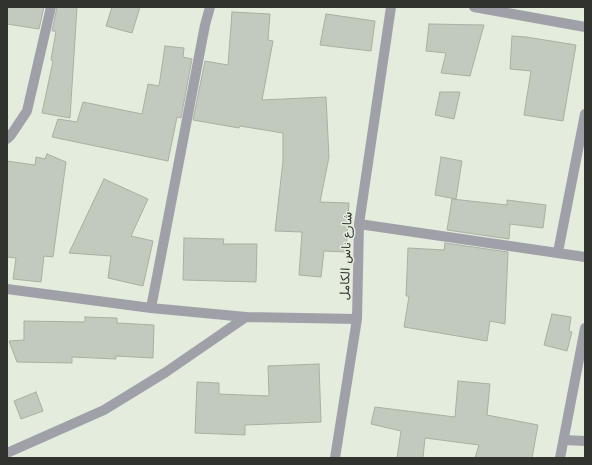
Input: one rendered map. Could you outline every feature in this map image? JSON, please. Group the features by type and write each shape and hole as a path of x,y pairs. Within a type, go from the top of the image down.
{"street":[{"path":"7,139 27,111 51,7"},
{"path":"151,308 205,25 210,7"},
{"name":"شارع ناس الكامل","path":"335,458 357,318 359,224 391,7"},
{"path":"474,7 585,27"},
{"path":"558,252 585,114"},
{"path":"359,224 585,257"},
{"path":"7,289 151,308 246,317 357,318"},
{"path":"7,453 104,410 166,372 246,317"},
{"path":"560,458 585,328"},
{"path":"564,440 585,441"}],"building":[{"path":"7,7 44,7 39,29 7,24"},
{"path":"57,7 77,7 70,118 42,113 53,61 51,60 56,31 52,31"},
{"path":"112,7 140,7 132,33 106,26"},
{"path":"232,12 270,14 268,40 273,41 262,100 326,97 329,157 320,202 349,203 346,252 324,251 321,277 299,275 302,232 275,231 283,161 283,133 240,126 239,128 193,120 205,61 228,65"},
{"path":"326,14 375,21 371,51 320,45"},
{"path":"429,24 484,25 470,76 441,73 446,53 426,51"},
{"path":"512,36 576,45 563,121 524,115 531,71 510,69"},
{"path":"165,46 184,48 183,57 192,59 181,118 177,117 168,161 52,137 58,119 77,122 83,102 142,114 148,84 159,86"},
{"path":"440,92 460,92 454,119 435,115"},
{"path":"47,154 66,162 53,257 44,256 41,282 13,279 16,258 7,257 7,161 35,165 36,157 45,159"},
{"path":"441,157 462,161 456,199 435,195"},
{"path":"104,179 148,199 131,236 153,241 143,286 108,278 111,256 69,253"},
{"path":"452,199 507,205 507,200 546,205 543,228 510,224 509,239 447,230"},
{"path":"184,238 224,239 223,244 257,244 256,282 183,280"},
{"path":"445,243 508,252 505,324 490,321 487,341 404,327 409,296 406,296 408,248 444,250"},
{"path":"552,314 571,317 569,331 572,332 567,351 544,345"},
{"path":"85,317 117,318 117,323 154,325 153,358 116,356 116,359 72,357 72,363 17,362 9,341 24,340 24,321 85,322"},
{"path":"319,364 321,422 245,425 245,435 195,433 197,382 219,383 219,394 269,396 268,366"},
{"path":"458,381 490,384 487,415 538,425 532,458 475,458 479,445 425,438 423,458 397,458 401,431 371,424 375,407 455,417"},
{"path":"36,392 43,411 21,419 14,401"}]}
